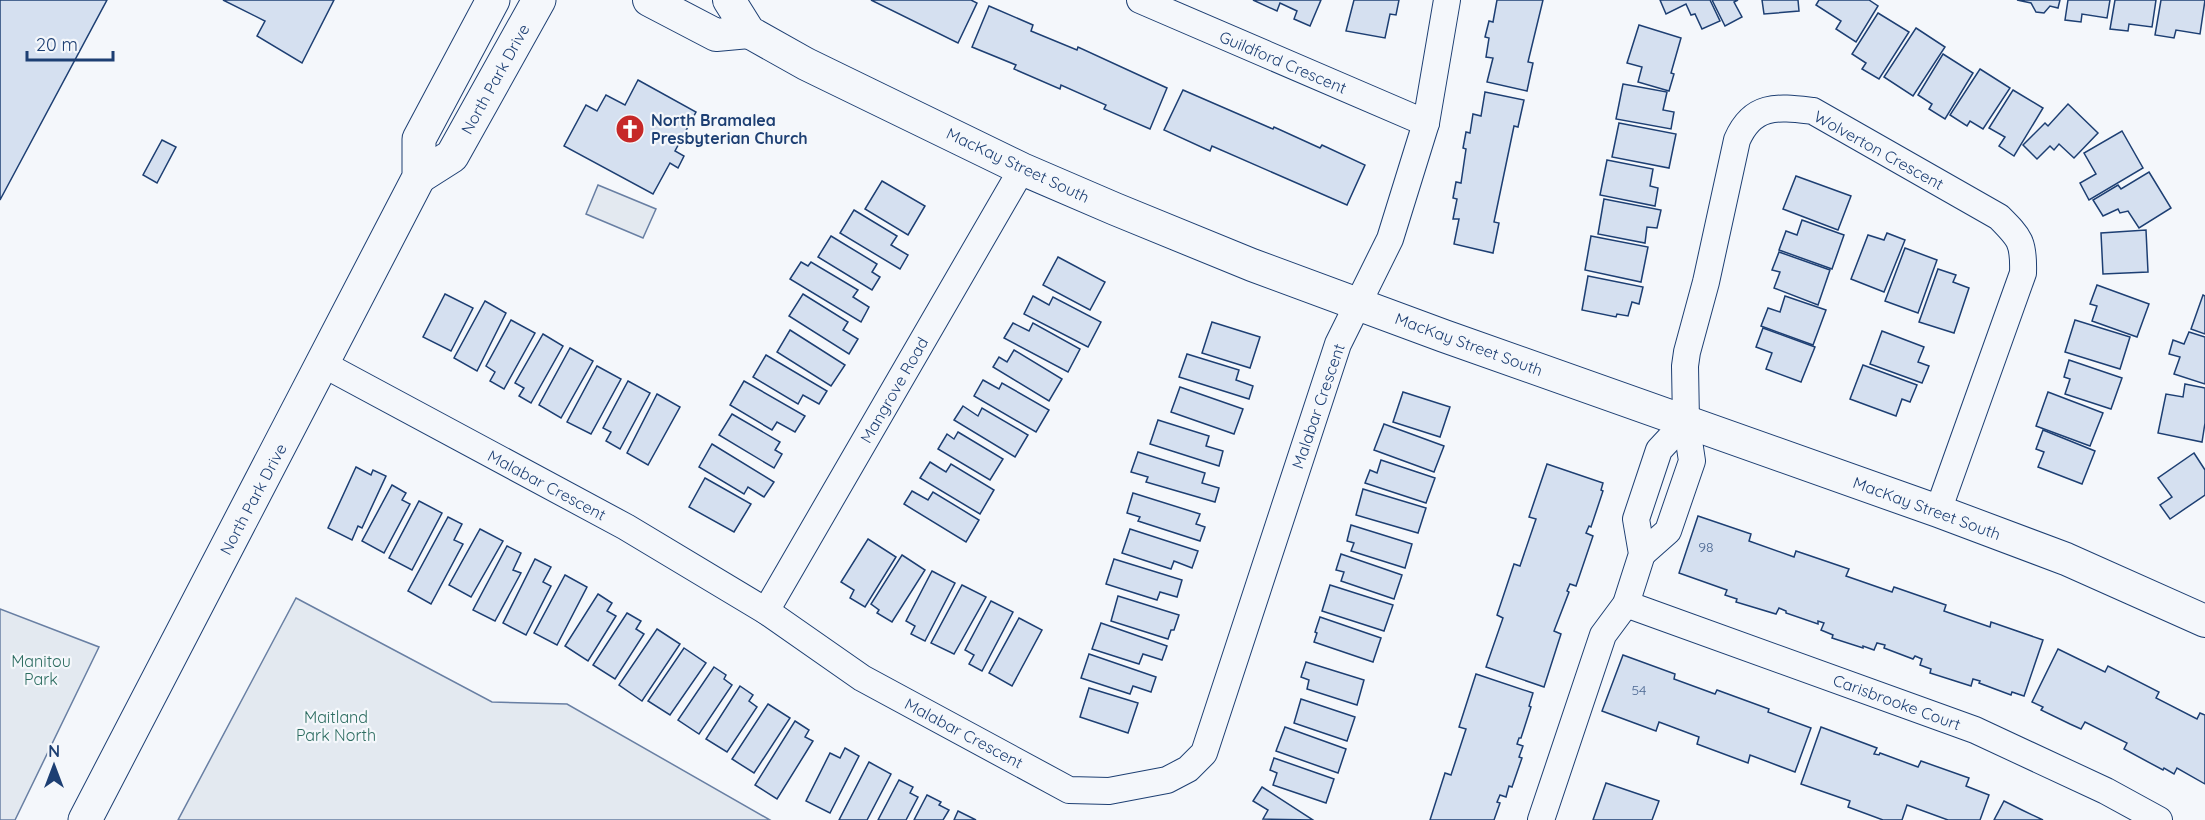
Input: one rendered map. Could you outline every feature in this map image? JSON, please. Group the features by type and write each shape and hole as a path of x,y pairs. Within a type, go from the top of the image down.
{"main road":[{"name":"North Park Drive","path":"85,820 419,177 419,139 493,0"},
{"name":"North Park Drive","path":"419,177 452,156 539,0"}],"street":[{"path":"649,0 716,35 749,32"},
{"name":"MacKay Street South","path":"729,0 749,32 806,64 1022,169 1252,265 2066,559 2205,621"},
{"name":"Guildford Crescent","path":"1140,0 1426,123"},
{"path":"1358,304 1390,239 1426,123 1447,0"},
{"name":"Wolverton Crescent","path":"1686,421 1687,352 1744,124 1759,111 1784,108 1813,111 1999,217 2018,236 2024,253 2023,273 1938,511"},
{"name":"Mangrove Road","path":"766,611 1022,169"},
{"name":"Malabar Crescent","path":"323,364 626,528 766,611 862,678 1070,790 1109,791 1167,780 1188,769 1204,753 1338,344 1358,304"},
{"path":"1642,554 1668,531 1692,461 1686,421"},
{"path":"1541,820 1603,635 1626,604 1642,554 1636,519 1659,450 1686,421"},
{"name":"Carisbrooke Court","path":"1626,604 1976,730 2106,791 2159,820"}],"green space":[{"path":"598,185 656,209 643,238 586,214"},
{"name":"Maitland Park North","path":"296,598 492,702 567,704 770,820 178,820"},
{"name":"Manitou Park","path":"0,609 99,647 15,820 0,820"}],"building":[{"path":"0,0 107,0 0,200"},
{"path":"223,0 334,0 302,63 257,36 265,21"},
{"path":"871,0 971,0 977,3 958,43"},
{"path":"1253,0 1321,0 1310,26 1294,19 1297,11 1280,3 1277,11"},
{"path":"1354,0 1399,0 1396,15 1390,14 1385,38 1346,31"},
{"path":"1497,0 1543,0 1528,62 1533,63 1527,91 1487,82 1493,58 1486,57 1489,38 1485,37 1489,21 1493,22"},
{"path":"1660,0 1710,0 1720,21 1702,29 1695,14 1691,15 1686,4 1666,14"},
{"path":"1712,0 1738,0 1734,2 1742,17 1725,26"},
{"path":"1762,0 1798,0 1799,11 1764,14"},
{"path":"1819,0 1869,0 1878,6 1856,42 1836,29 1841,21 1816,5"},
{"path":"2017,0 2060,0 2058,8 2050,6 2044,13 2036,12 2031,3"},
{"path":"2068,0 2110,0 2107,18 2082,14 2081,22 2065,20"},
{"path":"2115,0 2156,0 2152,27 2129,24 2128,31 2110,29"},
{"path":"2161,0 2205,0 2200,34 2176,30 2174,38 2155,35"},
{"path":"989,6 1033,25 1031,31 1077,50 1078,47 1167,88 1150,129 1104,109 1106,105 1061,85 1060,89 1014,69 1016,65 972,47"},
{"path":"1878,13 1909,32 1879,79 1862,69 1866,63 1852,54"},
{"path":"1639,25 1681,38 1671,73 1674,74 1669,91 1638,82 1642,67 1627,63"},
{"path":"1916,28 1945,47 1913,96 1884,77"},
{"path":"1943,54 1973,73 1945,119 1929,109 1932,104 1918,95"},
{"path":"1980,69 2010,88 1983,129 1970,121 1967,126 1950,115"},
{"name":"North Bramalea Presbyterian Church","path":"638,80 696,112 675,151 684,156 678,168 670,163 653,194 564,146 586,105 597,111 606,95 625,105"},
{"path":"1623,84 1667,92 1663,110 1674,112 1671,129 1616,119"},
{"path":"1183,90 1320,148 1322,145 1365,165 1347,205 1212,146 1210,151 1164,130"},
{"path":"2013,90 2043,108 2014,156 1999,146 2005,137 1989,128"},
{"path":"1485,92 1524,100 1518,127 1514,126 1494,222 1499,223 1493,253 1454,244 1459,219 1453,219 1457,199 1453,198 1456,182 1461,183 1466,132 1470,133 1473,114 1481,116"},
{"path":"2068,104 2098,133 2074,158 2059,144 2054,150 2050,146 2037,159 2023,145 2045,123 2048,126"},
{"path":"1619,123 1676,134 1669,168 1612,157"},
{"path":"2122,131 2143,168 2089,200 2080,183 2096,174 2084,153"},
{"path":"162,140 176,147 157,183 143,175"},
{"path":"1607,160 1653,169 1650,186 1658,188 1655,206 1600,195"},
{"path":"2149,172 2171,208 2139,228 2128,211 2120,213 2118,209 2103,216 2093,200 2118,185 2121,189"},
{"path":"1796,176 1851,196 1838,230 1783,209"},
{"path":"882,181 925,206 908,235 865,209"},
{"path":"1604,199 1661,210 1657,228 1647,227 1645,243 1598,234"},
{"path":"854,210 897,236 891,245 908,255 900,269 840,233"},
{"path":"1802,220 1844,235 1832,269 1779,250 1786,231 1797,235"},
{"path":"2146,230 2148,272 2103,274 2101,233"},
{"path":"1887,233 1905,240 1884,292 1851,279 1868,235 1884,240"},
{"path":"831,236 877,264 872,272 880,277 872,290 818,257"},
{"path":"1591,236 1648,247 1641,282 1585,270"},
{"path":"1905,248 1937,260 1918,313 1885,301"},
{"path":"1779,252 1830,270 1818,305 1774,288 1780,272 1772,270"},
{"path":"1058,257 1105,282 1090,310 1043,285"},
{"path":"801,262 808,266 811,262 858,290 853,297 869,307 861,322 790,279"},
{"path":"1938,269 1956,275 1953,282 1969,288 1954,333 1919,322"},
{"path":"1588,276 1643,287 1639,304 1632,302 1628,316 1617,314 1616,317 1582,310"},
{"path":"2097,285 2149,304 2137,337 2092,321 2097,306 2090,304"},
{"path":"445,294 473,308 451,351 423,337"},
{"path":"803,294 848,322 843,330 858,339 849,354 789,316"},
{"path":"2203,295 2205,296 2205,334 2191,329"},
{"path":"1033,296 1049,305 1053,297 1101,322 1088,347 1024,314"},
{"path":"1785,296 1826,310 1813,345 1761,326 1768,308 1780,312"},
{"path":"485,301 506,313 477,371 454,358"},
{"path":"511,320 535,333 504,389 490,381 495,372 486,366"},
{"path":"2075,320 2130,337 2120,369 2065,352"},
{"path":"1212,322 1260,337 1250,368 1202,353"},
{"path":"1013,323 1029,331 1033,323 1080,349 1068,372 1004,338"},
{"path":"1763,328 1815,347 1801,382 1766,369 1772,353 1756,347"},
{"path":"790,330 845,365 831,386 777,352"},
{"path":"1882,331 1924,347 1918,362 1929,366 1922,383 1870,364"},
{"path":"2189,332 2205,337 2205,384 2174,374 2180,357 2169,354 2173,340 2184,344"},
{"path":"543,334 563,346 531,403 519,396 524,388 515,383"},
{"path":"570,348 593,361 561,418 539,405"},
{"path":"1014,350 1062,379 1049,401 993,367 999,357 1007,362"},
{"path":"1187,354 1239,370 1236,380 1253,386 1249,399 1179,377"},
{"path":"766,355 827,391 819,404 803,395 798,404 753,377"},
{"path":"2069,360 2122,378 2111,409 2065,394 2070,379 2064,377"},
{"path":"1863,365 1917,385 1910,402 1902,399 1896,416 1850,399"},
{"path":"597,366 621,379 591,434 567,422"},
{"path":"983,380 999,389 1002,383 1049,410 1036,432 974,396"},
{"path":"628,381 650,393 620,449 606,441 611,432 603,428"},
{"path":"744,381 805,416 795,432 777,422 772,430 730,405"},
{"path":"2185,384 2205,388 2205,423 2202,442 2158,433 2166,394 2183,397"},
{"path":"1180,387 1243,409 1234,434 1171,412"},
{"path":"1403,392 1450,407 1440,437 1393,422"},
{"path":"2048,392 2103,413 2090,446 2036,426"},
{"path":"657,394 680,407 648,465 627,453"},
{"path":"963,406 978,416 982,408 1028,435 1015,457 954,420"},
{"path":"732,414 780,442 775,450 782,454 774,468 719,435"},
{"path":"1158,420 1209,436 1206,446 1223,451 1219,466 1150,444"},
{"path":"1384,424 1444,446 1434,472 1374,450"},
{"path":"2043,430 2095,451 2082,484 2038,467 2044,452 2036,449"},
{"path":"958,432 1003,459 990,480 938,449 947,434 954,439"},
{"path":"712,444 774,482 764,497 748,487 744,494 699,467"},
{"path":"1138,452 1205,473 1202,483 1219,488 1215,502 1146,482 1148,477 1131,472"},
{"path":"2194,453 2205,470 2205,495 2170,519 2160,505 2172,497 2158,478"},
{"path":"1381,460 1435,478 1426,503 1365,483 1370,470 1377,473"},
{"path":"930,462 946,472 951,464 994,490 980,514 920,478"},
{"path":"1547,464 1603,483 1601,490 1603,491 1591,527 1589,526 1586,533 1593,536 1576,586 1570,584 1554,631 1561,634 1544,687 1486,667 1503,618 1497,615 1514,564 1520,566 1536,519 1529,517"},
{"path":"356,467 371,475 373,470 386,476 362,528 358,526 352,540 328,528"},
{"path":"705,478 751,504 734,532 689,507"},
{"path":"392,485 406,493 402,500 410,504 384,553 362,541"},
{"path":"1363,489 1426,508 1418,533 1356,515"},
{"path":"912,491 928,500 933,492 979,520 966,542 904,504"},
{"path":"1133,493 1200,514 1196,524 1205,527 1200,541 1138,521 1140,517 1127,513"},
{"path":"419,501 442,513 412,570 389,558"},
{"path":"1698,516 1751,534 1749,541 1794,557 1796,551 1849,569 1846,576 1892,592 1894,587 1946,605 1944,611 1990,627 1991,622 2043,640 2024,696 2012,692 2011,695 1973,679 1971,686 1930,673 1931,669 1920,665 1922,659 1915,656 1913,659 1877,643 1874,650 1832,638 1833,635 1821,630 1824,623 1818,621 1818,624 1786,613 1779,608 1776,614 1736,602 1737,599 1725,595 1727,590 1679,573"},
{"path":"448,517 462,524 454,540 463,544 431,604 408,591"},
{"path":"1351,525 1412,544 1405,568 1351,551 1354,543 1347,541"},
{"path":"480,529 503,541 471,597 449,585"},
{"path":"1130,529 1198,551 1192,568 1174,561 1171,569 1122,553"},
{"path":"868,539 896,557 865,607 850,598 854,590 841,582"},
{"path":"507,546 521,553 513,570 521,573 495,621 473,610"},
{"path":"1341,554 1402,575 1394,599 1341,581 1344,572 1336,570"},
{"path":"902,555 925,570 892,622 877,613 879,610 871,604"},
{"path":"535,559 551,567 543,582 551,586 526,635 503,623"},
{"path":"1114,559 1182,580 1177,597 1160,592 1157,600 1106,584"},
{"path":"932,571 955,583 925,641 911,634 915,626 906,621"},
{"path":"565,575 587,587 557,645 534,633"},
{"path":"962,585 986,597 954,654 931,643"},
{"path":"1330,585 1393,605 1384,631 1322,611"},
{"path":"598,594 612,603 607,611 616,616 588,661 565,646"},
{"path":"1118,596 1179,615 1168,639 1111,621"},
{"path":"991,601 1013,612 982,671 969,664 974,655 965,650"},
{"path":"627,613 641,621 636,629 644,634 615,679 593,665"},
{"path":"1320,617 1381,638 1373,662 1314,642"},
{"path":"1019,618 1042,630 1012,686 989,673"},
{"path":"1101,623 1167,646 1162,660 1143,654 1139,664 1092,649"},
{"path":"657,629 680,644 642,701 619,685"},
{"path":"684,648 706,663 670,715 648,701"},
{"path":"2058,649 2105,672 2108,666 2159,692 2156,698 2197,719 2200,713 2205,715 2205,784 2177,768 2174,774 2164,768 2163,770 2124,749 2127,743 2085,722 2081,729 2041,710 2043,707 2032,702"},
{"path":"1089,654 1156,677 1151,692 1133,686 1130,694 1081,678"},
{"path":"1623,655 1675,674 1674,679 1715,694 1717,690 1769,709 1768,712 1811,728 1795,772 1750,755 1748,763 1697,744 1699,737 1659,722 1656,731 1602,711"},
{"path":"1306,662 1364,680 1357,705 1307,689 1309,680 1301,677"},
{"path":"714,667 726,675 724,679 732,685 699,734 678,720"},
{"path":"1476,674 1533,693 1529,706 1531,707 1517,744 1523,746 1519,757 1522,758 1512,787 1509,786 1506,797 1500,795 1497,802 1500,803 1494,820 1430,820 1445,773 1451,775 1466,729 1459,727"},
{"path":"740,686 753,695 749,701 757,707 727,752 706,739"},
{"path":"1089,688 1138,703 1128,733 1080,717"},
{"path":"1301,699 1355,717 1347,741 1294,723"},
{"path":"768,704 790,718 754,773 732,759"},
{"path":"795,721 809,730 805,737 813,741 777,799 755,785"},
{"path":"1285,727 1346,749 1338,773 1276,751"},
{"path":"1821,727 1877,748 1874,754 1879,755 1880,753 1918,767 1921,761 1969,778 1966,786 1989,795 1980,820 1948,820 1907,805 1902,820 1883,820 1848,807 1850,801 1801,784"},
{"path":"845,748 859,756 830,813 806,801 830,753 840,758"},
{"path":"1274,758 1334,779 1326,803 1273,785 1277,773 1270,770"},
{"path":"869,762 891,774 867,820 839,820"},
{"path":"899,780 913,787 910,793 918,797 906,820 878,820"},
{"path":"1606,783 1659,801 1652,820 1593,820"},
{"path":"1262,787 1313,820 1263,819 1268,810 1253,801"},
{"path":"927,795 941,802 939,805 949,810 943,820 914,820"},
{"path":"2004,801 2022,810 2043,820 1994,820"},
{"path":"958,811 976,820 954,820"}],"place":[{"name":"North Bramalea Presbyterian Church","path":"630,129"}]}
